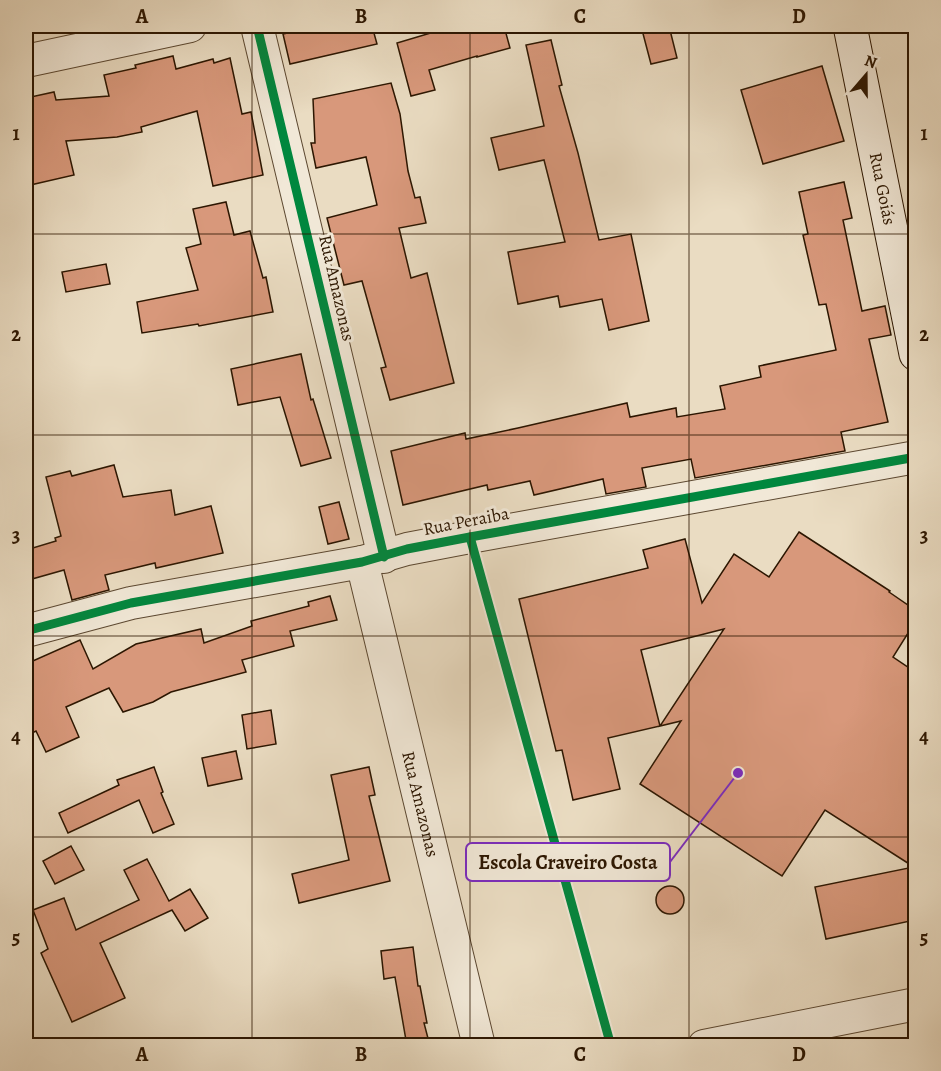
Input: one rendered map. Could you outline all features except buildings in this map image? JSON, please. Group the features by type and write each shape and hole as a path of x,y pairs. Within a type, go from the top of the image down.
{"street":[{"path":"26,61 190,26"},
{"name":"Rua Amazonas","path":"257,26 478,1046"},
{"name":"Rua Goiás","path":"850,26 915,354"},
{"name":"Rua Peraiba","path":"26,631 131,603 373,560 407,549 915,458"},
{"path":"704,1046 915,1004"}],"cycle path":[{"path":"257,26 384,557"},
{"path":"26,631 131,603 362,562 407,549 916,457"},
{"path":"470,537 611,1046"}],"place":[{"name":"Escola Craveiro Costa","path":"738,773"}]}
